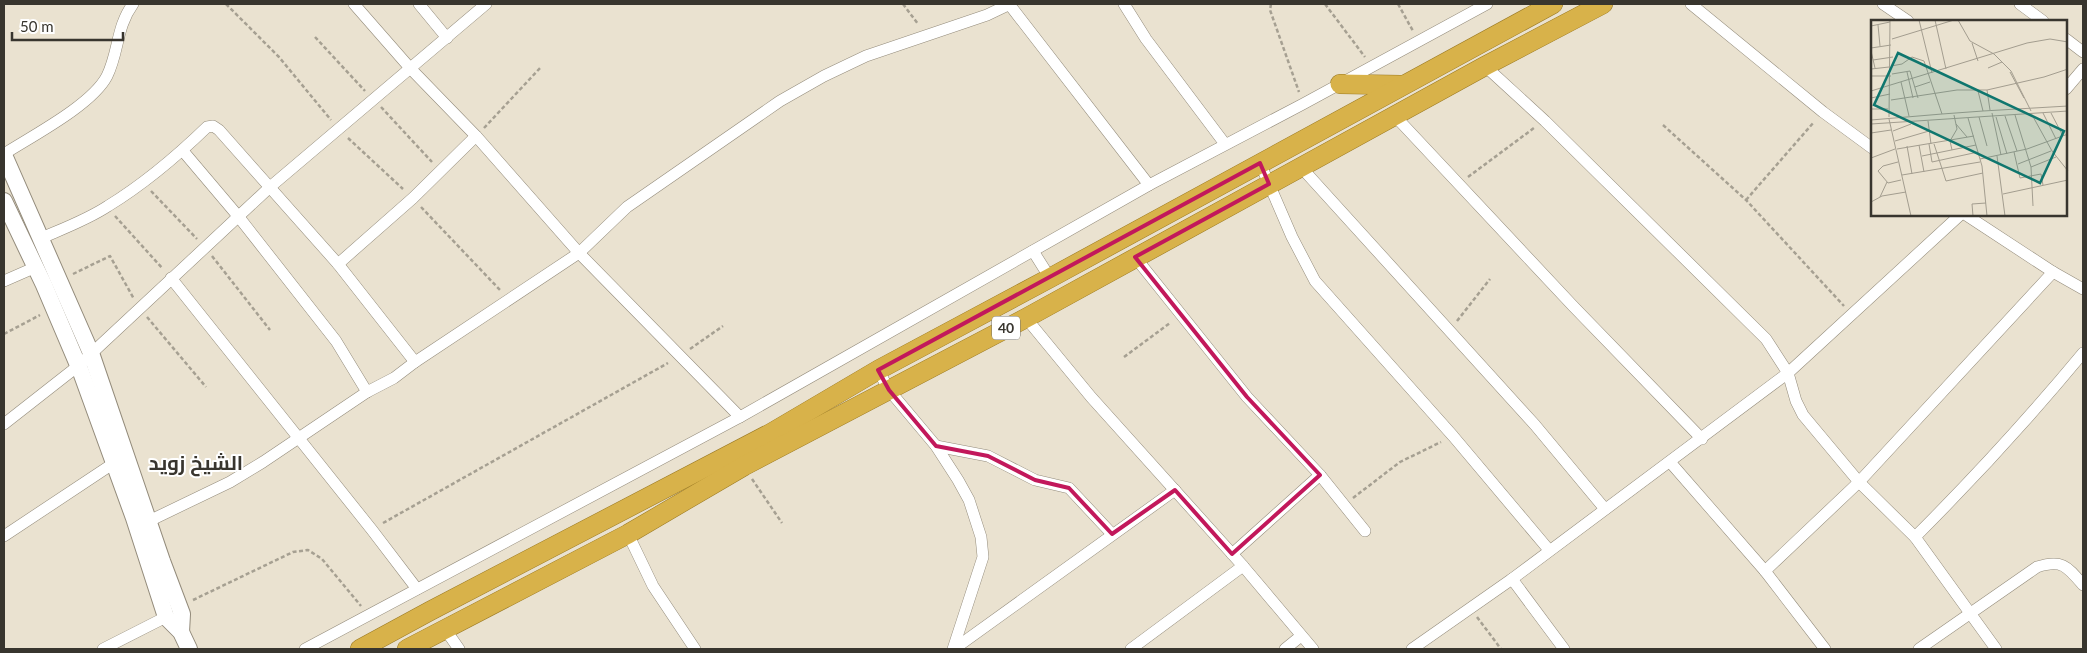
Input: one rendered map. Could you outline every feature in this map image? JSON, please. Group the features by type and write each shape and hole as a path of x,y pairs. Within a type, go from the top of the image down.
{"highway":[{"name":"40","path":"360,649 771,434 878,370 1553,4"},
{"name":"40","path":"407,649 628,534 744,466 1026,318 1300,166 1603,4"},
{"path":"1340,84 1402,85"}],"main road":[{"path":"4,155 90,353 149,521 173,612"},
{"path":"4,201 36,267 78,366 173,612"},
{"path":"173,612 182,614 181,632 189,649"}],"street":[{"path":"4,155 95,94 107,75 124,16 133,4"},
{"path":"354,4 410,68 476,136 579,253 740,417"},
{"path":"418,4 447,38"},
{"path":"4,424 78,366 270,186 486,4"},
{"path":"149,521 230,482 298,440 367,392 394,378 415,362 579,253 627,208 780,101 824,76 866,56 987,15 1009,4 1150,185"},
{"path":"1124,4 1146,39 1225,144"},
{"path":"304,649 740,417 1150,185 1487,4"},
{"path":"1691,4 1822,112 1871,147"},
{"path":"1883,4 1907,20"},
{"path":"2020,4 2042,20"},
{"path":"2067,40 2083,52"},
{"path":"1485,66 1545,120 1754,326 1780,358 1788,373 1796,401 1803,415 1860,482 1915,536 1996,649"},
{"path":"2067,89 2083,69"},
{"path":"1395,116 1573,306 1702,439"},
{"path":"39,239 107,207 183,150 207,127 213,126 219,130 270,186 338,264 415,362"},
{"path":"338,264 413,198 476,136"},
{"path":"183,150 238,216 336,341 367,392"},
{"path":"1260,163 1292,237 1316,281 1453,436 1549,550"},
{"path":"1300,166 1535,425 1606,509"},
{"path":"1412,649 1512,579 1788,373 1959,216"},
{"path":"1968,216 2052,272 2083,289"},
{"path":"1033,251 1050,278"},
{"path":"1135,257 1247,397 1320,475 1365,531"},
{"path":"4,281 36,267"},
{"path":"1765,571 1860,482 2052,272"},
{"path":"171,278 298,440 372,530 416,589"},
{"path":"1026,318 1091,397 1243,566 1313,649"},
{"path":"1915,536 2050,393 2083,353"},
{"path":"878,370 889,390 936,446 969,500 981,537 983,557 954,649"},
{"path":"936,446 988,456 1035,480 1069,488 1112,534"},
{"path":"1670,462 1765,571 1825,649"},
{"path":"4,536 114,463"},
{"path":"1232,554 1320,475"},
{"path":"954,649 1176,490"},
{"path":"628,534 653,586 695,649"},
{"path":"1919,649 2037,567 2051,562 2060,563 2083,585"},
{"path":"1131,649 1243,566"},
{"path":"1512,579 1564,649"},
{"path":"103,649 173,612"},
{"path":"445,630 459,649"},
{"path":"1285,649 1301,636"}],"path":[{"path":"226,4 279,57"},
{"path":"903,4 926,36"},
{"path":"1271,4 1270,10 1303,104"},
{"path":"1325,4 1372,67"},
{"path":"1398,4 1418,40"},
{"path":"476,136 541,67"},
{"path":"1746,200 1822,112"},
{"path":"1459,184 1545,120"},
{"path":"1663,125 1746,200 1853,315"},
{"path":"413,198 509,300"},
{"path":"107,207 171,278"},
{"path":"1449,331 1490,278"},
{"path":"4,334 53,309"},
{"path":"1124,357 1182,315"},
{"path":"372,530 680,356 723,326"},
{"path":"1344,505 1400,462 1453,436"},
{"path":"744,466 782,523"},
{"path":"173,612 293,552 308,550 322,559 368,615"},
{"path":"1470,608 1501,649"}],"highlighted area":[{"path":"1260,163 1269,184 1135,257 1247,397 1320,475 1232,554 1175,490 1112,534 1069,488 1035,480 988,456 936,446 889,390 878,370"}],"district":[{"name":"الشيخ زويد","path":"196,463"}]}
